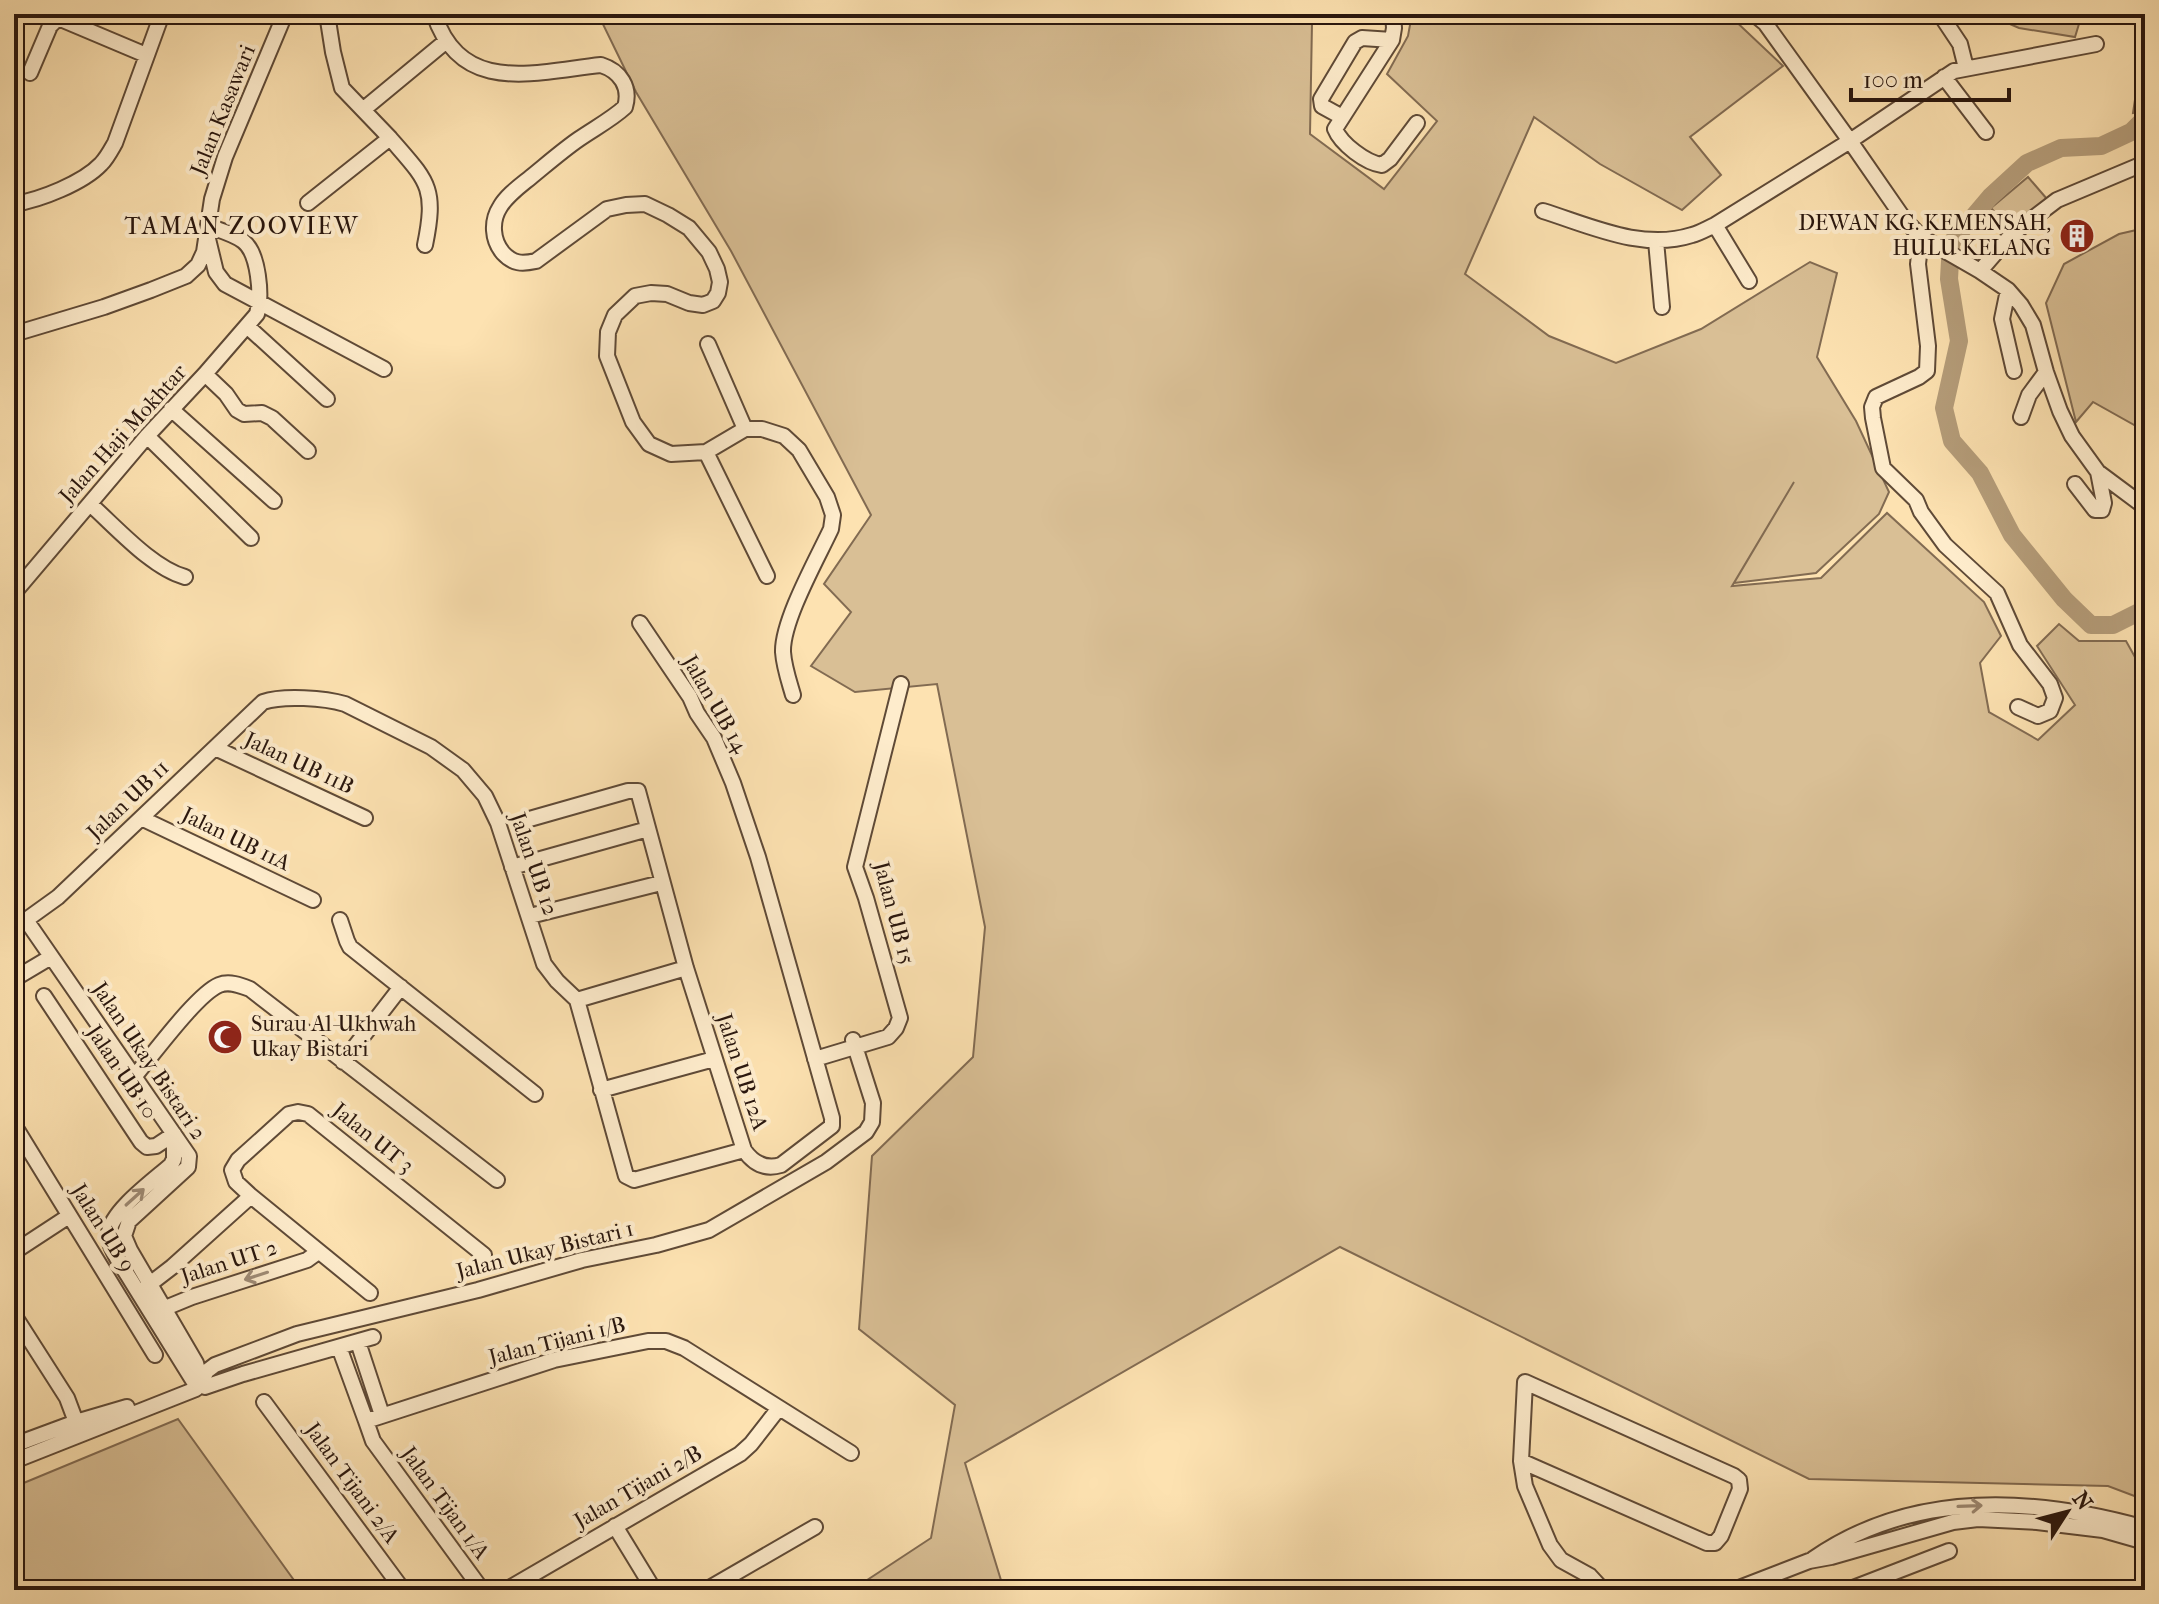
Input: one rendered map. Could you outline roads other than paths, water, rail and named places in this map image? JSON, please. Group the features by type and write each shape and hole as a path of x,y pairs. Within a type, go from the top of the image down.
{"street":[{"path":"14,204 59,190 99,166 115,143 162,14"},
{"name":"Jalan Kasawari","path":"14,334 104,307 186,276 198,265 204,252 212,199 225,157 285,14"},
{"path":"327,14 342,88 423,176 429,190 431,219 425,245"},
{"path":"434,14 445,42 480,69 505,74 601,65 621,76 627,98 625,107 570,145 501,204 493,227 495,241 512,262 523,264 536,261 607,209 645,204 689,228 709,252 720,282 713,301 703,305 667,294 635,296 615,315 608,332 607,356 633,422 649,444 671,454 706,452 745,429 762,429 784,436 799,450 827,497 833,515 831,529 786,629 783,650 793,695"},
{"path":"1393,14 1392,40 1335,129 1339,138 1374,164 1382,165 1417,123"},
{"path":"1754,14 1765,23 1904,219 1926,240 2008,290 2021,305 2033,325 2046,372 2072,436 2098,472 2145,507"},
{"path":"1940,14 1960,44 1966,68"},
{"path":"30,73 50,26 56,20 63,20 146,55"},
{"path":"1342,117 1322,106 1321,99 1355,42 1362,38 1392,40"},
{"path":"364,109 445,42"},
{"path":"1543,211 1623,237 1656,241 1693,235 1715,225 1850,141 1954,71 2096,44"},
{"path":"1944,77 1986,132"},
{"path":"308,203 390,138"},
{"path":"1980,271 2011,235 2057,200 2145,163"},
{"path":"1715,225 1749,281"},
{"path":"207,230 220,280 384,369"},
{"path":"207,230 244,242 254,256 260,303"},
{"path":"1926,240 1918,264 1929,360 1927,371 1876,397 1872,407 1883,468 1916,500 1945,545 1997,593 2020,645 2050,684 2055,698 2050,711 2038,716 2018,707"},
{"path":"1656,241 1662,307"},
{"path":"2008,290 2002,319 2014,371"},
{"name":"Jalan Haji Mokhtar","path":"14,593 147,436 247,326 257,314 260,303"},
{"path":"247,326 327,399"},
{"path":"708,344 745,429"},
{"path":"2021,417 2029,395 2046,372"},
{"path":"205,374 234,402 237,410 244,414 262,413 272,418 308,451"},
{"path":"171,409 274,501"},
{"path":"147,436 251,538"},
{"path":"706,452 767,576"},
{"path":"2075,484 2095,510 2102,510 2104,503 2098,472"},
{"path":"90,504 158,565 185,577"},
{"name":"Jalan UB 14","path":"640,623 714,738 758,857"},
{"name":"Jalan UB 15","path":"814,1054 888,1037 900,1018 855,867 901,684"},
{"name":"Jalan UB 12","path":"263,702 273,698 334,700 345,704 431,747 463,770 485,796 498,823 544,964 577,1000 626,1176 634,1180 744,1150"},
{"name":"Jalan UB 11","path":"30,926 26,920 58,897 263,702"},
{"name":"Jalan UB 11B","path":"215,748 365,818"},
{"name":"Jalan UB 12A","path":"526,820 628,791 638,791 686,968 744,1150 757,1164 773,1168 832,1126 832,1118 758,857"},
{"name":"Jalan UB 11A","path":"141,818 313,900"},
{"path":"512,867 648,829"},
{"path":"530,916 661,883"},
{"path":"340,920 350,947 535,1094"},
{"name":"Jalan Ukay Bistari 2","path":"30,926 174,1134"},
{"path":"14,979 51,957"},
{"path":"577,1000 686,968"},
{"path":"134,1077 203,996 220,985 236,984 250,989 497,1180"},
{"path":"343,1062 401,987"},
{"name":"Jalan UB 10","path":"44,996 141,1142 147,1147 156,1146 174,1134"},
{"name":"Jalan Ukay Bistari 1","path":"14,1461 199,1383 215,1365 297,1334 709,1230 834,1157 866,1132 872,1122 873,1103 854,1044"},
{"path":"601,1090 714,1059"},
{"name":"Jalan UT 3","path":"370,1293 236,1182 232,1170 238,1160 289,1114 308,1114 484,1255"},
{"name":"Jalan UB 9","path":"14,1125 155,1355"},
{"path":"174,1134 174,1159 171,1165 116,1214 109,1232 110,1245 145,1288 196,1363 199,1383"},
{"name":"Jalan UT 2","path":"145,1288 251,1196"},
{"path":"14,1252 69,1216"},
{"name":"Jalan UT 2","path":"158,1311 307,1260 318,1252"},
{"path":"14,1315 67,1398 76,1422"},
{"name":"Jalan Ukay Bistari 1","path":"14,1445 199,1383 365,1340 370,1379"},
{"name":"Jalan Tijani 1/B","path":"366,1421 554,1360 648,1341 666,1341 684,1348 851,1453"},
{"path":"339,1347 366,1421"},
{"path":"352,1385 370,1379 382,1415"},
{"path":"1521,1461 1707,1543 1715,1543 1721,1536 1740,1489 1739,1480 1525,1382 1521,1461 1525,1486 1550,1545 1561,1560 1590,1576 1603,1590"},
{"name":"Jalan Tijani 2/A","path":"264,1402 403,1590"},
{"name":"Jalan Tijani 2/B","path":"506,1590 740,1454 779,1408"},
{"name":"Jalan Tijan 1/A","path":"366,1421 373,1441 482,1590"},
{"path":"1809,1561 1831,1546 1893,1520 1960,1506 2031,1507 2101,1516 2145,1528"},
{"path":"1734,1590 1809,1561 1953,1522 1978,1519 2103,1530 2145,1542"},
{"path":"615,1526 654,1590"},
{"path":"706,1590 815,1527"},
{"path":"1848,1590 1949,1551"}],"waterway":[{"path":"2037,14 2054,14"},
{"path":"2145,118 2131,132 2101,146 2061,148 2027,163 1990,197 1951,243 1949,279 1959,341 1944,408 1952,441 1980,473 2012,535 2064,599 2091,625 2113,625 2145,609"}],"place":[{"name":"DEWAN KG. KEMENSAH, HULU KELANG","path":"2077,236"},
{"name":"Surau Al-Ukhwah Ukay Bistari","path":"225,1037"}],"district":[{"name":"TAMAN ZOOVIEW","path":"242,226"}]}
